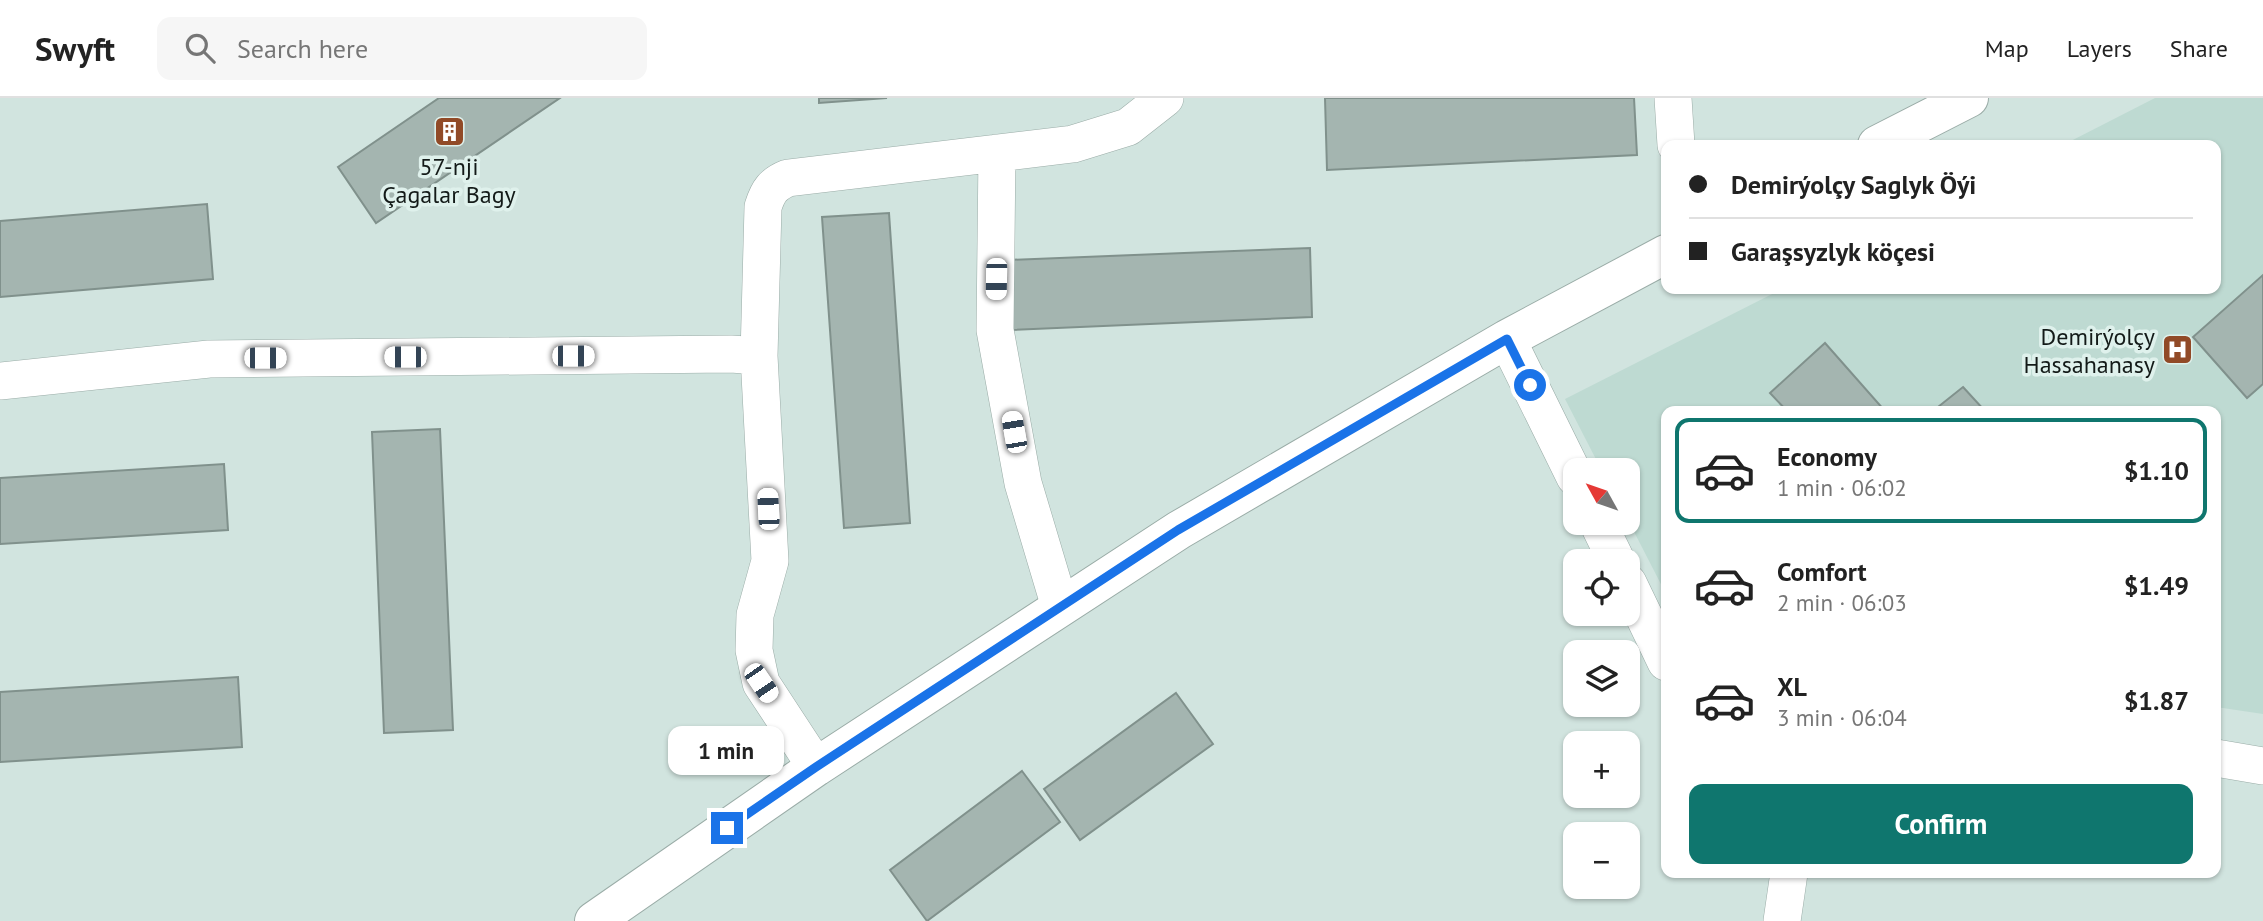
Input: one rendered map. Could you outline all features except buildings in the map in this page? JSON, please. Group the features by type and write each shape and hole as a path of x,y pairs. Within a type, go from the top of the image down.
{"main road":[{"path":"1887,140 1969,98"},
{"path":"594,921 816,767 1178,530 1507,339 1661,257"}],"street":[{"path":"816,767 761,683 754,650 755,615 771,561 759,356 763,207 767,193 775,184 788,178 1073,144 1128,127 1165,98"},
{"path":"1673,98 1676,140"},
{"path":"997,153 995,330 1023,484 1060,607"},
{"path":"1507,339 1566,458"},
{"path":"0,381 209,359 731,354 759,356"},
{"path":"1640,608 1661,652"},
{"path":"2221,759 2263,766"},
{"path":"1782,921 1789,878"}],"shaded area":[{"path":"2155,98 2263,98 2263,714 2221,708 2221,406 1661,406 1661,584 1636,536 1640,536 1640,458 1595,458 1565,399 1772,294 2221,294 2221,140 2073,140"}],"place":[{"name":"57-nji Çagalar Bagy","path":"449,132"},
{"name":"Demirýolçy Hassahanasy","path":"2178,350"}],"route":[{"path":"727,828 1178,530 1507,339 1530,385"}]}
